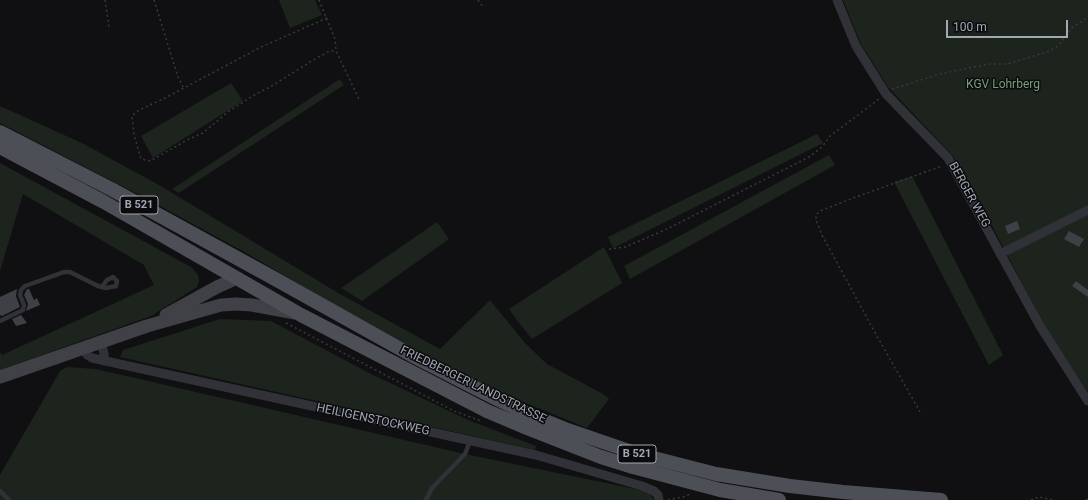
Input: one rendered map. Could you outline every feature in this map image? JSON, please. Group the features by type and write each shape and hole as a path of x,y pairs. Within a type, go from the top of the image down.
{"main road":[{"name":"B 521","path":"0,132 113,190 277,280"},
{"name":"B 521","path":"0,147 104,202 238,278"},
{"path":"238,278 253,276 277,280"},
{"name":"FRIEDBERGER LANDSTRASSE","path":"238,278 301,315 487,411 534,431 601,457 641,470 720,490 779,500"},
{"name":"FRIEDBERGER LANDSTRASSE","path":"277,280 394,346 491,396 528,414 601,442 677,465 716,474 790,486 941,500"}],"street":[{"name":"BERGER WEG","path":"837,0 856,46 886,94 948,158 1040,326 1088,401"},
{"path":"1000,254 1088,210"},
{"name":"FRIEDBERGER LANDSTRASSE","path":"147,326 217,287 238,278"},
{"name":"FRIEDBERGER LANDSTRASSE","path":"0,377 147,326 221,305 236,304 268,308 301,315"},
{"path":"101,343 104,353 104,361"},
{"name":"HEILIGENSTOCKWEG","path":"84,349 87,355 104,361 536,455 642,486 654,491 660,500"}],"lane":[{"path":"0,321 23,310 24,305 20,295 20,290 25,286 64,272 70,272 102,287"},
{"path":"426,500 432,488 465,454 470,441"},
{"path":"1,493 9,500"}],"path":[{"path":"105,0 109,27"},
{"path":"154,0 178,77 184,88"},
{"path":"319,0 335,39 336,51 359,99"},
{"path":"478,0 484,8"},
{"path":"609,249 625,247 665,230 809,157 822,147 830,136 893,89 940,74 988,64 1007,64 1047,52 1058,46 1072,28 1088,17"},
{"path":"327,18 261,47 139,110 132,116 134,135 142,159 150,161 189,139 203,133 229,112 256,94 270,87 315,58 330,51 336,51"},
{"path":"920,412 837,263 820,230 816,220 816,215 820,211 856,197 951,163"},
{"path":"284,322 454,411 482,422"},
{"path":"666,500 687,496 690,493"},
{"path":"1031,500 1039,498 1053,500"}],"green space":[{"path":"279,0 315,0 322,15 290,28"},
{"name":"KGV Lohrberg","path":"843,0 1088,0 1088,392 1044,325 979,201 953,156 888,87 861,44"},
{"path":"340,79 344,85 179,193 172,189"},
{"path":"231,83 243,101 153,158 141,136"},
{"path":"0,106 82,143 159,185 340,294 440,349 490,300 525,343 547,364 603,394 609,399 587,428 473,380 331,303 248,254 149,200 0,123"},
{"path":"817,134 823,143 613,248 608,237"},
{"path":"829,155 835,165 630,279 624,266"},
{"path":"0,163 191,267 198,275 199,281 197,287 151,316 0,370 0,352 2,355 154,285 144,265 23,194 0,271"},
{"path":"912,176 1003,355 989,365 894,182"},
{"path":"437,222 449,239 362,301 341,288"},
{"path":"604,247 622,283 532,339 509,309"},
{"path":"220,319 271,321 369,373 468,420 536,446 535,450 120,357 123,350"},
{"path":"67,367 96,369 465,454 645,491 650,494 654,500 0,500 0,475 60,371"}],"building":[{"path":"1017,221 1020,229 1008,234 1005,226"},
{"path":"1069,231 1084,239 1079,247 1064,239"},
{"path":"1076,281 1088,290 1088,297 1072,286"},
{"path":"17,289 16,296 20,307 2,316 0,315 0,297"},
{"path":"27,289 29,289 34,300 37,298 40,305 26,311 28,304 24,295"},
{"path":"21,315 27,323 16,326 12,319"}]}
